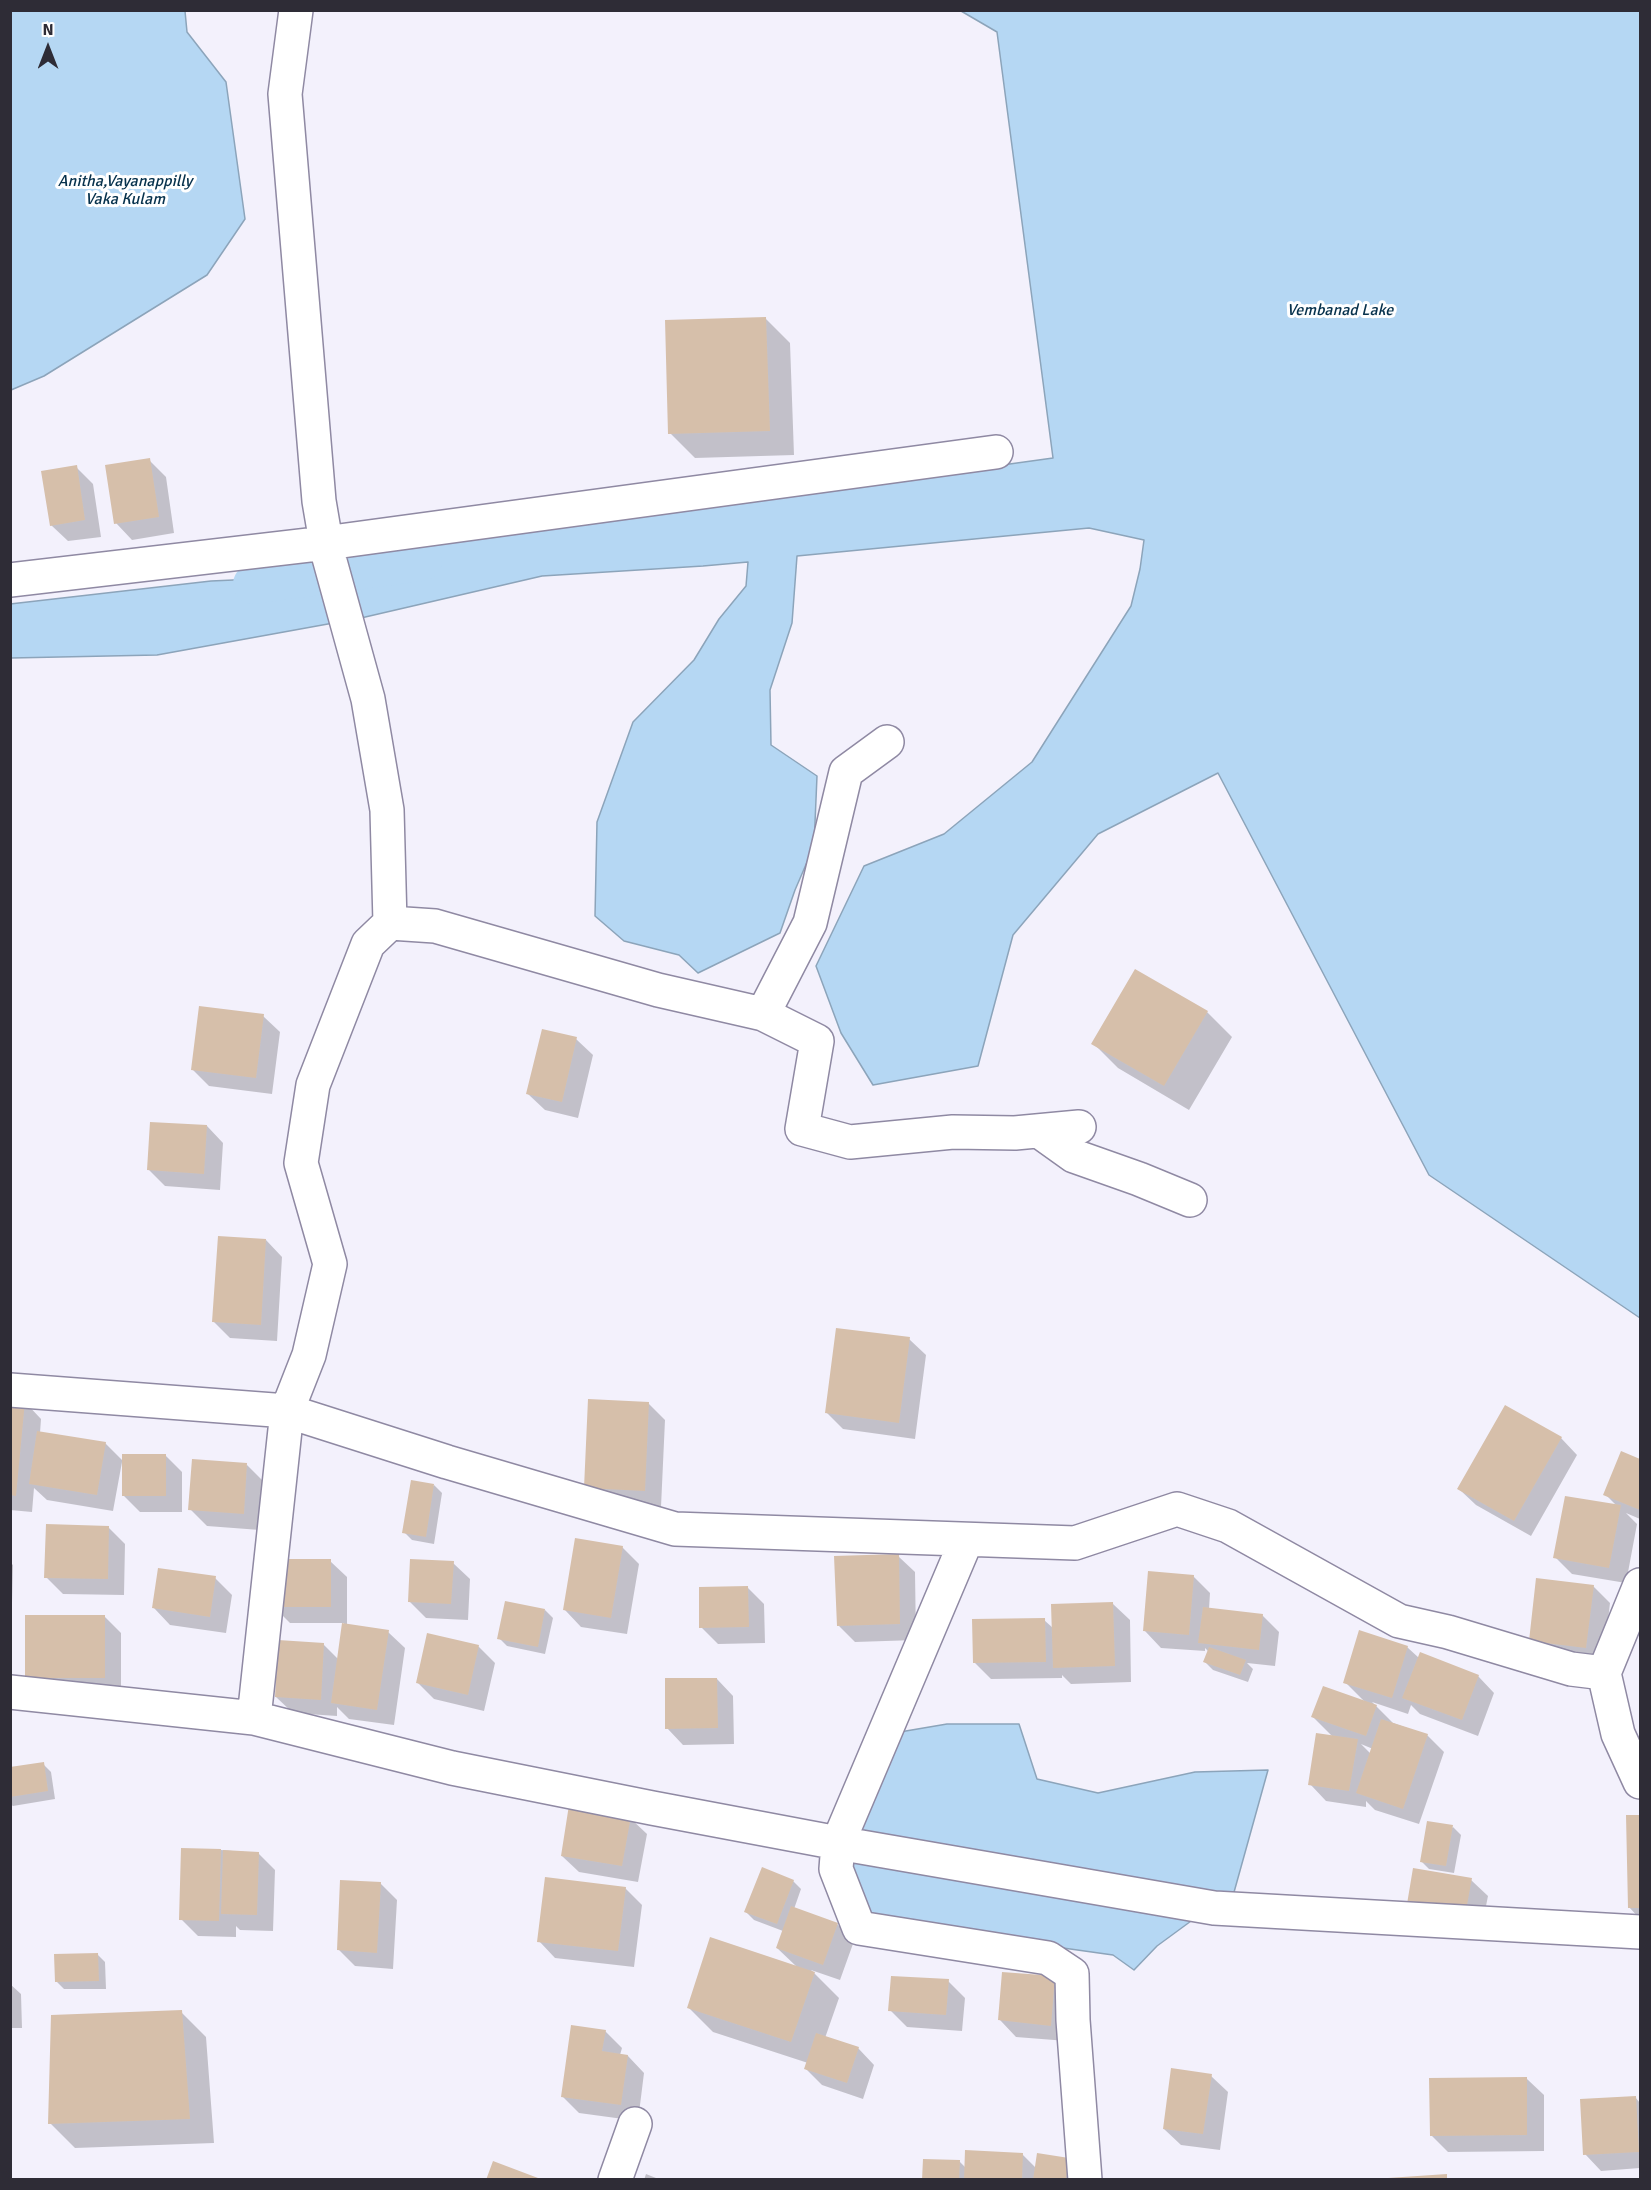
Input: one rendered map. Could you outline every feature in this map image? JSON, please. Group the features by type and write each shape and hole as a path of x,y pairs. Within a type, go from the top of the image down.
{"street":[{"path":"296,10 285,94 318,489 327,549 368,699 387,810 390,923"},
{"path":"10,580 327,549 996,452"},
{"path":"763,1014 810,923 846,772 887,742"},
{"path":"254,1718 287,1411 309,1355 330,1264 301,1163 313,1085 368,944 390,923 435,926 658,990 763,1014 817,1041 802,1129 850,1142 953,1132 1015,1133 1079,1127"},
{"path":"1039,1131 1074,1156 1190,1200"},
{"path":"10,1390 287,1411 447,1462 675,1529 966,1541 1075,1543 1178,1509 1228,1526 1399,1621 1448,1632 1571,1669 1604,1673"},
{"path":"966,1541 838,1843 836,1869 859,1928 1048,1958 1072,1974 1073,2020 1085,2180"},
{"path":"1641,1585 1604,1673 1618,1734 1641,1782"},
{"path":"10,1692 254,1718 452,1768 652,1808 838,1843 1214,1908 1641,1932"},
{"path":"615,2180 635,2124"}],"water":[{"name":"Anitha,Vayanappilly Vaka Kulam","path":"11,10 185,11 187,32 226,82 245,219 207,275 44,376 11,390"},
{"name":"Vembanad Lake","path":"961,11 1640,11 1640,1318 1429,1175 1218,773 1098,834 1013,935 978,1066 873,1085 841,1033 816,966 864,866 944,834 1032,762 1131,606 1144,540 1089,528 797,556 792,623 770,690 771,745 817,776 814,846 780,933 698,973 679,955 624,941 595,916 597,822 633,722 694,660 719,619 746,586 748,562 542,576 361,618 157,655 11,658 10,604 211,581 367,574 367,553 1053,458 997,32"},
{"path":"947,1724 1019,1724 1037,1779 1098,1793 1195,1772 1268,1770 1231,1903 858,1839 894,1733"},
{"path":"850,1859 1202,1913 1157,1946 1134,1970 1113,1955 871,1921"}],"building":[{"path":"766,317 770,431 668,434 665,320"},
{"path":"150,458 159,517 114,524 105,465"},
{"path":"77,465 85,520 50,526 41,471"},
{"path":"1135,969 1208,1011 1164,1086 1091,1044"},
{"path":"199,1006 264,1014 256,1078 191,1070"},
{"path":"542,1029 577,1037 562,1102 526,1094"},
{"path":"150,1122 207,1125 204,1174 147,1170"},
{"path":"218,1236 266,1239 261,1325 212,1322"},
{"path":"836,1328 910,1337 899,1423 825,1413"},
{"path":"10,1399 25,1401 16,1496 10,1495"},
{"path":"588,1399 649,1402 645,1491 584,1488"},
{"path":"1505,1405 1562,1437 1514,1521 1457,1489"},
{"path":"37,1431 106,1442 97,1495 29,1484"},
{"path":"1621,1451 1640,1459 1640,1510 1603,1495"},
{"path":"122,1454 166,1454 166,1496 122,1496"},
{"path":"192,1459 247,1463 244,1514 188,1510"},
{"path":"411,1480 434,1484 426,1537 402,1533"},
{"path":"1565,1496 1621,1505 1609,1568 1553,1558"},
{"path":"46,1524 109,1526 108,1579 44,1578"},
{"path":"575,1538 623,1546 611,1618 563,1610"},
{"path":"899,1554 900,1624 837,1626 834,1556"},
{"path":"272,1559 331,1559 331,1607 272,1607"},
{"path":"410,1559 454,1561 451,1604 408,1602"},
{"path":"158,1568 216,1576 210,1617 152,1608"},
{"path":"1148,1571 1194,1575 1189,1635 1143,1631"},
{"path":"1536,1578 1594,1585 1586,1648 1529,1641"},
{"path":"748,1586 749,1627 699,1628 699,1587"},
{"path":"505,1601 545,1609 538,1647 497,1639"},
{"path":"1113,1602 1115,1666 1053,1668 1051,1604"},
{"path":"1203,1607 1263,1614 1259,1650 1198,1643"},
{"path":"25,1615 105,1615 105,1678 25,1678"},
{"path":"1045,1618 1046,1662 973,1663 972,1619"},
{"path":"342,1623 389,1630 377,1710 331,1703"},
{"path":"1359,1630 1408,1646 1392,1698 1343,1683"},
{"path":"427,1633 479,1645 468,1695 416,1683"},
{"path":"278,1640 324,1643 321,1700 275,1697"},
{"path":"1209,1647 1246,1660 1240,1675 1203,1662"},
{"path":"1420,1652 1479,1675 1462,1720 1402,1698"},
{"path":"665,1678 717,1678 718,1728 665,1729"},
{"path":"1323,1686 1377,1705 1366,1736 1311,1717"},
{"path":"1381,1719 1428,1734 1403,1809 1356,1793"},
{"path":"1316,1733 1358,1739 1349,1791 1308,1785"},
{"path":"44,1762 48,1791 10,1797 10,1767"},
{"path":"569,1805 631,1816 622,1866 561,1856"},
{"path":"1626,1815 1640,1815 1640,1908 1628,1908"},
{"path":"1427,1821 1453,1825 1446,1866 1420,1862"},
{"path":"181,1848 221,1849 219,1921 179,1920"},
{"path":"223,1850 259,1852 257,1915 221,1914"},
{"path":"762,1867 794,1880 777,1924 744,1912"},
{"path":"1413,1868 1472,1878 1464,1921 1406,1910"},
{"path":"545,1877 626,1887 618,1951 537,1942"},
{"path":"340,1880 381,1882 377,1953 337,1950"},
{"path":"791,1906 838,1923 823,1965 776,1948"},
{"path":"710,1937 815,1972 791,2042 687,2008"},
{"path":"98,1953 99,1981 55,1982 54,1954"},
{"path":"1002,1972 1055,1976 1051,2026 998,2020"},
{"path":"891,1976 949,1979 946,2015 888,2011"},
{"path":"182,2010 190,2119 48,2124 51,2015"},
{"path":"571,2025 606,2030 602,2051 628,2055 621,2105 561,2097"},
{"path":"816,2033 859,2047 847,2083 804,2069"},
{"path":"1171,2068 1212,2074 1203,2134 1163,2129"},
{"path":"1527,2077 1527,2135 1430,2136 1429,2078"},
{"path":"1636,2096 1639,2152 1583,2155 1580,2099"},
{"path":"965,2150 1023,2153 1022,2180 964,2180"},
{"path":"1037,2153 1069,2158 1066,2180 1033,2180"},
{"path":"923,2159 960,2160 959,2180 922,2180"},
{"path":"493,2161 538,2178 538,2180 486,2180"},
{"path":"1447,2174 1447,2180 1388,2180 1388,2178"}],"waterway":[{"path":"253,584 422,561"}]}
